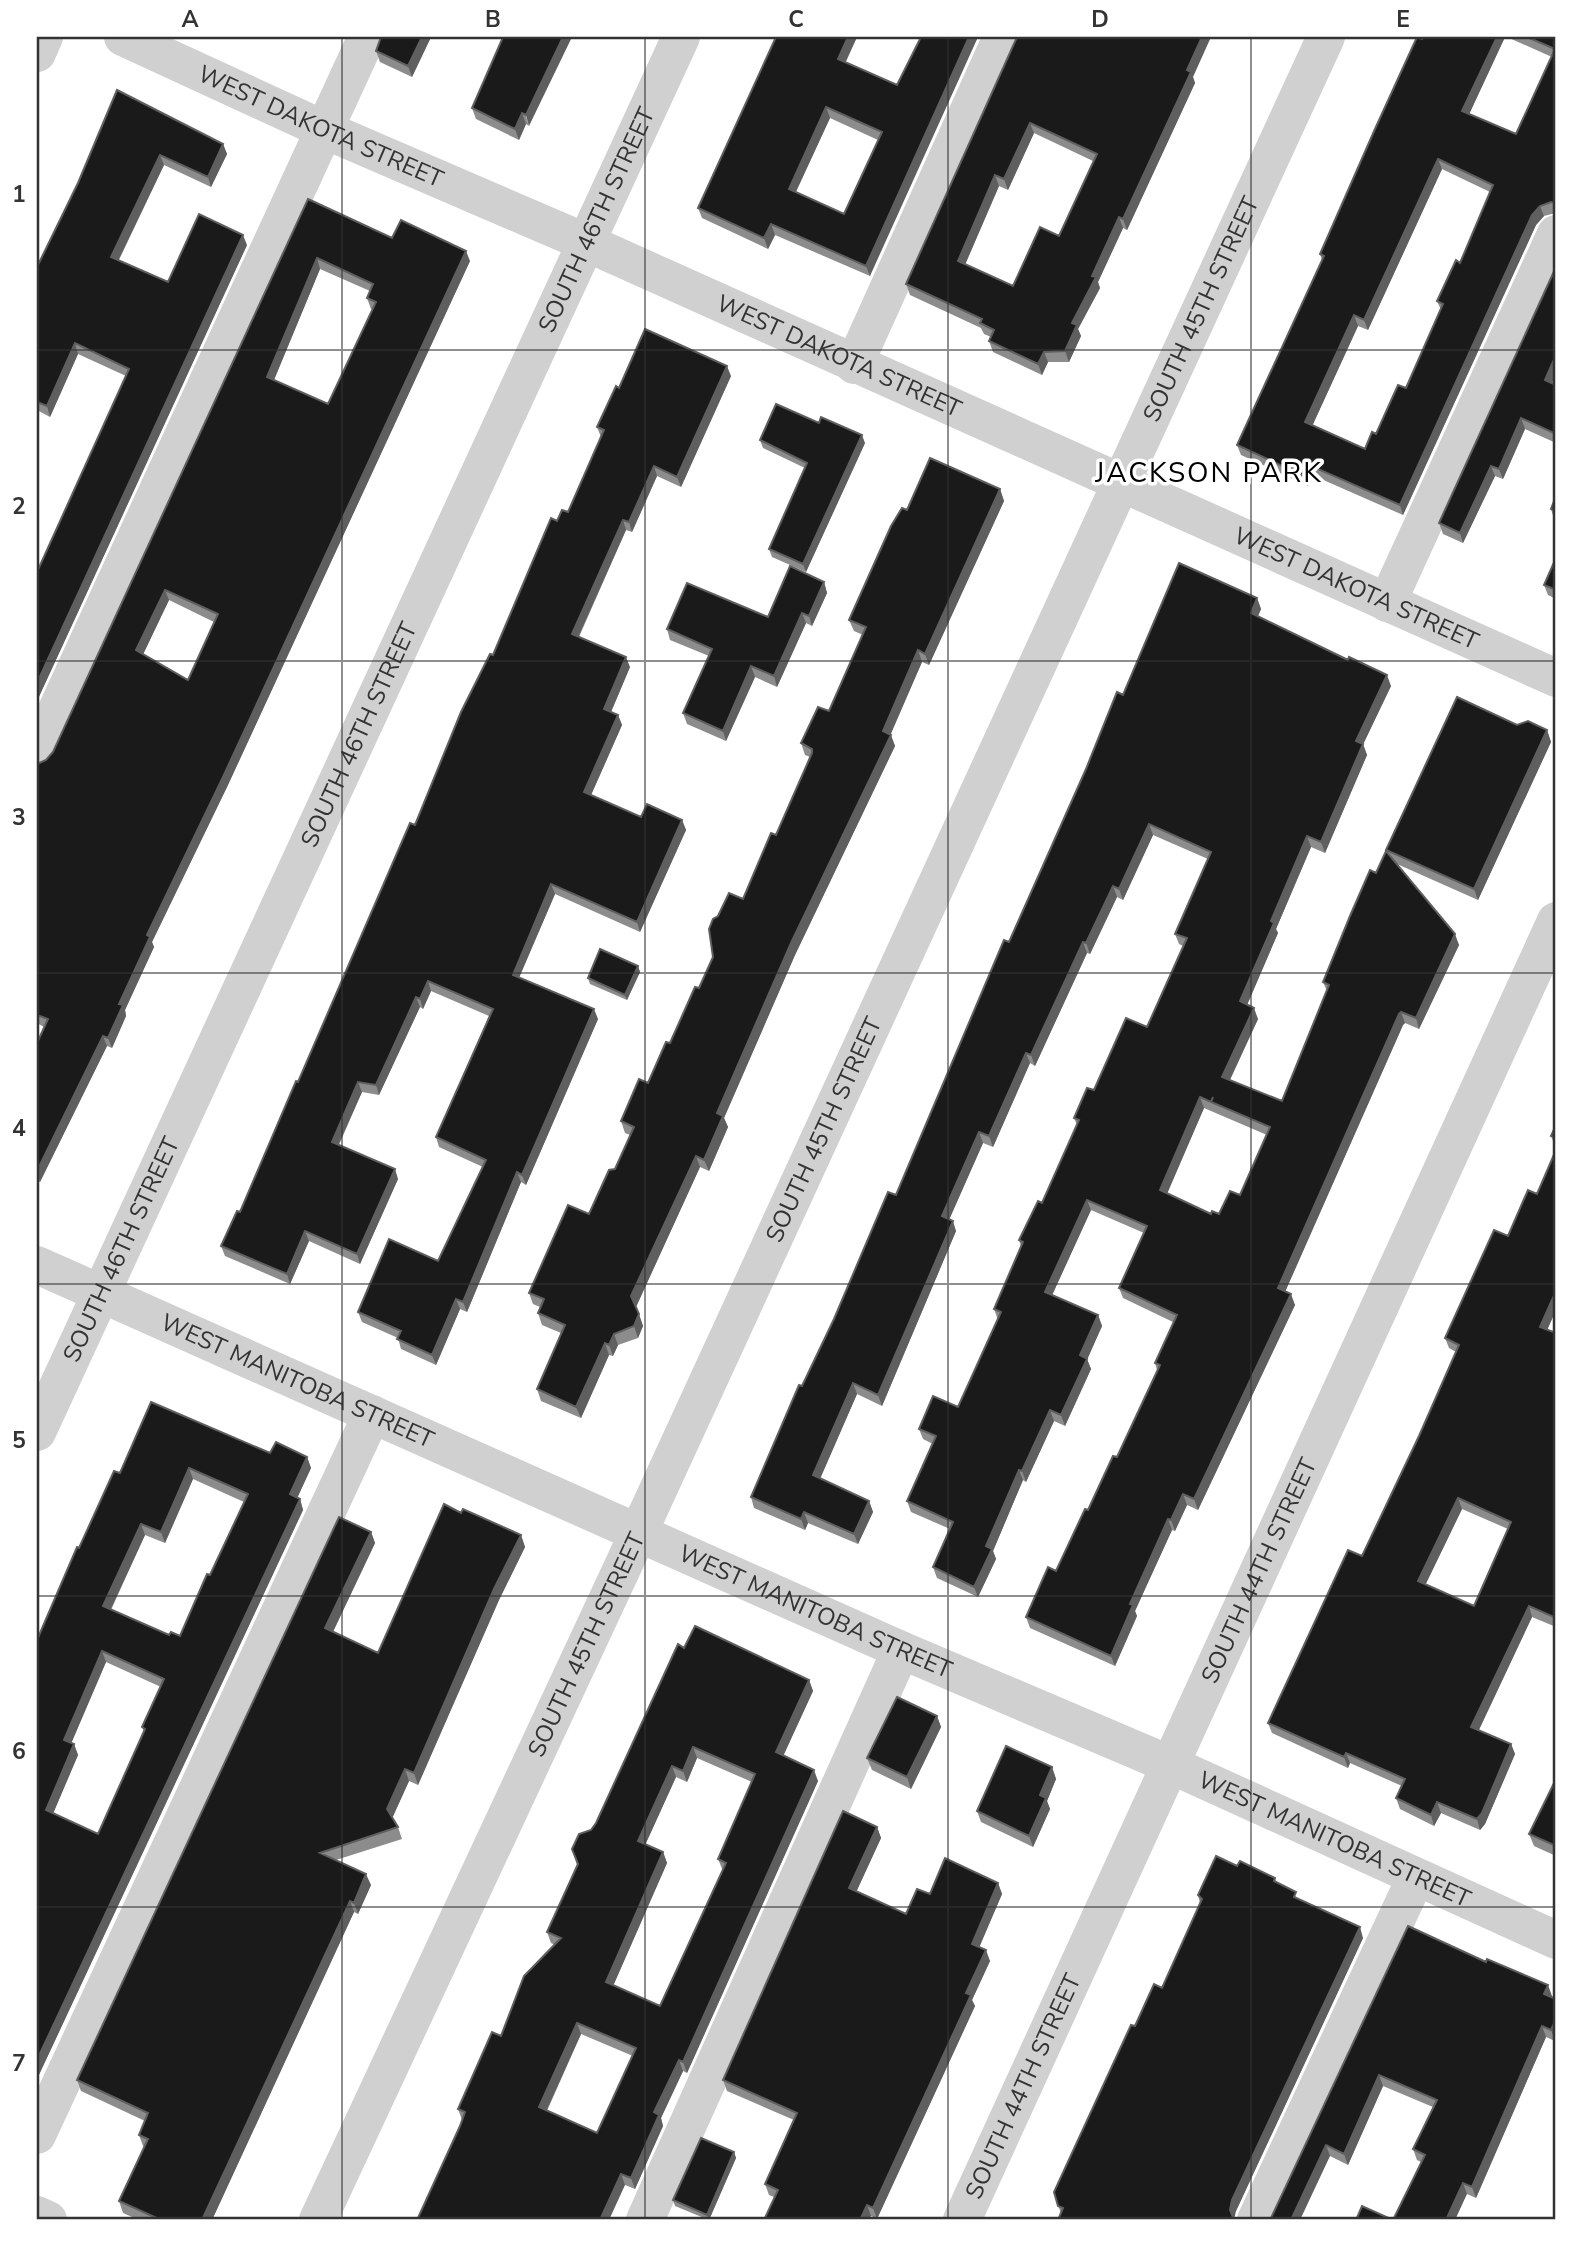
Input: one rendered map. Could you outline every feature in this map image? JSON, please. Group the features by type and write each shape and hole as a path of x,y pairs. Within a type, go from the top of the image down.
{"street":[{"path":"37,53 44,37"},
{"name":"WEST DAKOTA STREET","path":"123,37 325,130 585,242 1556,678"},
{"path":"37,753 367,37"},
{"name":"SOUTH 46TH STREET","path":"37,1432 681,37"},
{"path":"854,365 1002,37"},
{"name":"SOUTH 45TH STREET","path":"318,2220 639,1533 1326,37"},
{"path":"1387,603 1556,234"},
{"name":"SOUTH 44TH STREET","path":"962,2220 1556,921"},
{"name":"WEST MANITOBA STREET","path":"37,1265 901,1650 1171,1765 1556,1940"},
{"path":"37,2135 372,1414"},
{"path":"645,2220 901,1650"},
{"path":"1256,2220 1416,1877"},
{"path":"37,2215 48,2220"}],"building":[{"path":"381,37 422,37 408,66 376,51"},
{"path":"503,37 563,37 526,115 522,113 515,129 472,108"},
{"path":"776,37 848,37 838,59 897,85 921,37 969,37 866,266 771,224 764,238 698,208","holes":["826,107 882,132 844,214 789,189"]},
{"path":"1017,37 1202,37 1187,70 1191,72 1123,219 1119,217 1092,276 1096,277 1072,323 1077,325 1065,351 1044,352 1038,364 989,341 994,330 980,323 982,319 906,284","holes":["1030,123 1097,154 1059,236 1040,227 1013,286 958,261 995,175 1004,179"]},
{"path":"1417,37 1497,37 1462,111 1516,134 1555,49 1527,37 1556,37 1556,203 1540,206 1532,215 1400,505 1309,465 1304,476 1237,445 1324,256 1320,254","holes":["1438,159 1493,185 1460,263 1456,260 1437,301 1443,304 1406,388 1398,385 1376,434 1372,432 1365,449 1305,422 1354,315 1364,320"]},
{"path":"117,90 223,144 208,177 160,155 111,257 168,282 199,214 243,235 37,683 37,572 129,369 75,343 47,406 37,402 37,267 78,183"},
{"path":"308,199 392,238 401,220 466,251 147,935 150,937 119,1004 123,1005 108,1038 103,1036 37,1171 37,1043 48,1019 37,1015 37,764 46,760 53,752","holes":["317,258 373,284 367,298 376,302 328,404 267,377","165,590 218,614 188,680 136,650"]},
{"path":"1556,267 1556,355 1545,380 1556,385 1556,434 1521,418 1499,469 1491,466 1460,533 1439,523"},
{"path":"645,329 727,366 677,477 654,466 629,522 623,520 572,634 626,657 604,709 618,715 584,792 641,817 647,804 682,820 637,922 551,884 513,975 594,1009 522,1175 517,1172 463,1302 456,1299 432,1355 397,1339 401,1331 358,1312 389,1239 438,1261 486,1160 436,1137 493,1009 428,981 420,999 416,997 376,1085 358,1082 332,1142 395,1169 357,1254 305,1231 287,1274 221,1246 237,1211 240,1212 410,823 415,825 461,712 490,654 493,655 551,518 557,521 562,510 568,512 604,430 597,427 616,386 619,388"},
{"path":"776,404 819,423 821,417 862,435 803,564 769,549 807,463 760,440"},
{"path":"930,458 1000,489 925,654 918,650 883,731 891,735 791,943 717,1113 723,1116 704,1160 696,1156 631,1296 639,1314 634,1326 614,1334 609,1345 605,1343 576,1407 537,1389 565,1325 538,1313 544,1299 529,1293 568,1205 589,1214 609,1170 615,1169 634,1127 621,1121 639,1079 648,1083 666,1042 670,1043 695,987 699,988 713,957 709,929 713,919 718,916 729,893 743,899 771,833 776,835 812,753 812,749 801,743 818,707 829,711 866,627 849,620 891,526 902,508 907,510"},
{"path":"1556,496 1556,511 1551,509"},
{"path":"1556,558 1556,590 1544,585"},
{"path":"1179,563 1257,598 1251,613 1348,660 1349,657 1387,675 1356,741 1363,744 1321,842 1307,836 1271,921 1274,923 1240,1001 1254,1008 1222,1077 1282,1101 1329,985 1323,982 1350,916 1370,870 1376,873 1386,851 1455,934 1416,1018 1401,1012 1399,1014 1278,1288 1291,1294 1194,1499 1183,1494 1171,1520 1168,1519 1130,1604 1133,1605 1111,1656 1026,1617 1048,1567 1056,1571 1113,1456 1117,1457 1160,1365 1155,1363 1177,1315 1119,1288 1147,1226 1087,1200 1045,1292 1098,1315 1080,1355 1087,1359 1061,1415 1050,1410 1022,1471 1019,1470 986,1546 992,1549 974,1587 933,1567 953,1522 907,1501 936,1436 919,1429 933,1396 958,1407 1001,1312 994,1309 1023,1242 1019,1240 1038,1201 1042,1203 1079,1120 1074,1118 1087,1088 1094,1090 1126,1018 1147,1027 1187,938 1175,934 1211,852 1149,824 1119,889 1113,886 1086,943 1083,942 1031,1055 1026,1053 989,1136 979,1132 942,1216 953,1221 878,1395 853,1383 813,1475 869,1501 854,1534 804,1512 801,1519 751,1497 799,1385 802,1386 834,1319 888,1192 896,1195 1004,940 1009,942 1117,692 1123,695","holes":["1200,1097 1270,1127 1240,1195 1230,1191 1219,1214 1212,1211 1211,1214 1160,1190"]},
{"path":"790,566 824,582 809,616 802,613 774,676 751,666 723,731 683,713 712,649 667,629 687,583 768,617"},
{"path":"1457,697 1517,725 1528,721 1547,730 1474,889 1386,850"},
{"path":"600,949 638,966 625,995 588,978"},
{"path":"1556,1125 1556,1138 1551,1136"},
{"path":"1556,1150 1556,1291 1540,1327 1556,1333 1556,1618 1529,1606 1471,1727 1511,1744 1482,1813 1477,1819 1437,1802 1431,1815 1396,1798 1405,1779 1346,1753 1344,1757 1268,1723 1348,1550 1362,1556 1419,1436 1459,1345 1445,1338 1494,1230 1508,1236 1528,1190 1537,1194","holes":["1458,1498 1511,1522 1474,1606 1418,1581"]},
{"path":"151,1402 270,1453 276,1442 307,1457 290,1494 300,1499 37,2060 37,1640 77,1547 79,1548 114,1471 120,1473","holes":["189,1468 248,1494 210,1575 207,1574 180,1636 171,1632 169,1635 103,1606 141,1524 161,1532","102,1651 164,1679 142,1727 145,1729 98,1834 46,1810 74,1744 64,1740"]},
{"path":"444,1504 461,1513 463,1509 521,1535 494,1589 414,1773 405,1769 387,1809 398,1827 320,1853 366,1874 354,1903 350,1901 202,2220 161,2220 119,2201 148,2139 139,2135 148,2113 77,2080 339,1517 371,1532 325,1628 378,1653"},
{"path":"695,1626 809,1680 776,1752 814,1770 683,2062 679,2060 654,2112 659,2115 631,2178 621,2174 600,2220 417,2220 460,2126 465,2112 458,2109 492,2032 501,2036 524,1976 561,1938 547,1932 578,1864 572,1849 579,1834 591,1830 596,1823 678,1644 684,1648","holes":["693,1747 755,1774 718,1859 726,1863 660,2006 606,1982 663,1852 638,1841 672,1766 683,1771","577,2023 636,2048 597,2133 539,2107"]},
{"path":"897,1697 937,1716 907,1777 867,1758"},
{"path":"1006,1746 1052,1767 1040,1795 1046,1798 1029,1836 977,1811"},
{"path":"1556,1779 1556,1846 1529,1834"},
{"path":"843,1811 877,1827 849,1888 906,1914 917,1889 930,1894 945,1858 998,1883 972,1944 986,1950 966,1993 971,1995 873,2208 867,2205 860,2220 764,2220 778,2190 765,2184 797,2113 723,2080"},
{"path":"1216,1856 1237,1866 1240,1861 1275,1878 1274,1881 1296,1892 1294,1897 1360,1927 1232,2200 1230,2210 1234,2220 1058,2220 1063,2208 1058,2206 1054,2192 1131,2025 1135,2026 1154,1984 1162,1988 1202,1899 1198,1895"},
{"path":"1408,1926 1486,1962 1487,1959 1548,1985 1544,1994 1556,1999 1556,2019 1551,2030 1542,2026 1472,2187 1463,2183 1446,2220 1393,2220 1425,2155 1413,2149 1437,2100 1379,2075 1344,2154 1326,2145 1291,2220 1270,2220"},
{"path":"701,2138 734,2152 707,2215 673,2200"},
{"path":"1362,2206 1393,2220 1356,2220"}],"district":[{"name":"JACKSON PARK","path":"1209,473"}]}
